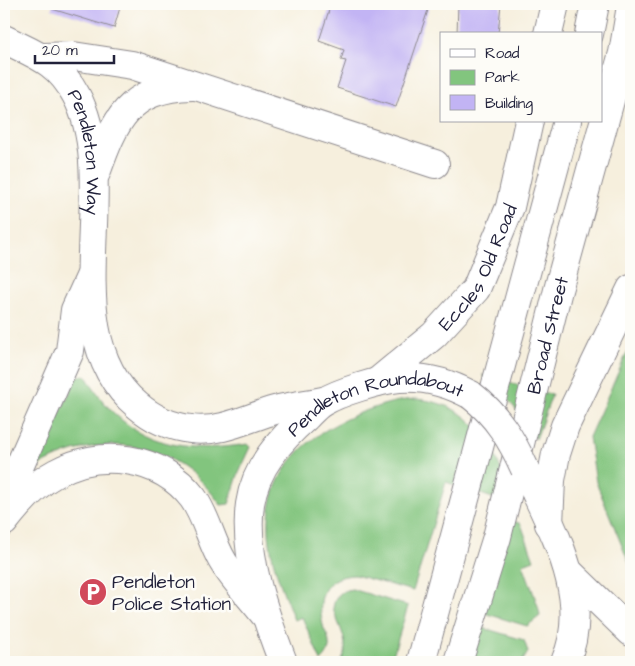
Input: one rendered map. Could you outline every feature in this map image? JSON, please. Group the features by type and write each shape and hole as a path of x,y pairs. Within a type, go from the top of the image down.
{"main road":[{"path":"548,32 555,4"},
{"path":"589,32 595,4"},
{"name":"Broad Street","path":"458,662 497,536 558,290 623,53 631,6"},
{"name":"Pendleton Way","path":"6,41 44,57 63,76 76,96 85,118 93,179 91,276 97,335 106,368 128,398 156,419 191,429 208,429 248,420 275,410 323,402"},
{"path":"44,57 73,56 132,65 435,164"},
{"path":"93,179 112,130 122,114 152,94 174,87 196,86"},
{"name":"Eccles Old Road","path":"377,382 434,335 476,289 510,207 529,122"},
{"name":"Broad Street","path":"421,662 567,122"},
{"path":"5,521 10,488 70,351 75,310 91,276"},
{"path":"549,524 551,480 564,426 631,289"},
{"name":"Pendleton Roundabout","path":"283,662 264,614 250,539 250,504 258,478 269,457 288,432 323,402 377,382 400,378 422,379 455,387 471,396 497,419 517,451 569,572 575,601 575,626 571,649 565,662"},
{"path":"5,521 35,487 55,473 81,462 100,459 144,464 174,479 194,499 222,560 264,614"},
{"path":"569,572 631,632"}],"green space":[{"path":"631,344 631,568 596,482 589,437"},
{"path":"482,375 552,395 536,439 512,404"},
{"path":"78,376 86,376 101,398 117,416 135,429 155,439 176,445 198,447 248,444 251,447 238,475 229,504 221,505 202,483 182,466 160,454 136,447 112,445 87,448 61,455 35,468 33,466"},
{"path":"416,399 437,403 455,410 470,421 482,434 500,467 513,505 446,482 413,591 355,575 344,576 328,585 321,600 321,609 329,649 321,661 302,617 294,620 272,553 269,519 272,498 279,478 304,447 339,422 380,406"},
{"path":"511,520 521,524 534,560 523,564 540,616 527,626 484,613"},
{"path":"352,589 408,606 391,662 341,662 344,655 345,642 333,608 335,600 339,595 344,591"},
{"path":"480,627 524,640 528,652 522,662 469,662"}],"building":[{"path":"53,4 121,4 114,28 52,9"},
{"path":"331,4 430,4 396,107 337,88 346,61 341,60 344,50 319,41"},
{"path":"458,4 501,4 498,32 457,32"}],"place":[{"name":"Pendleton Police Station","path":"93,592"}]}
